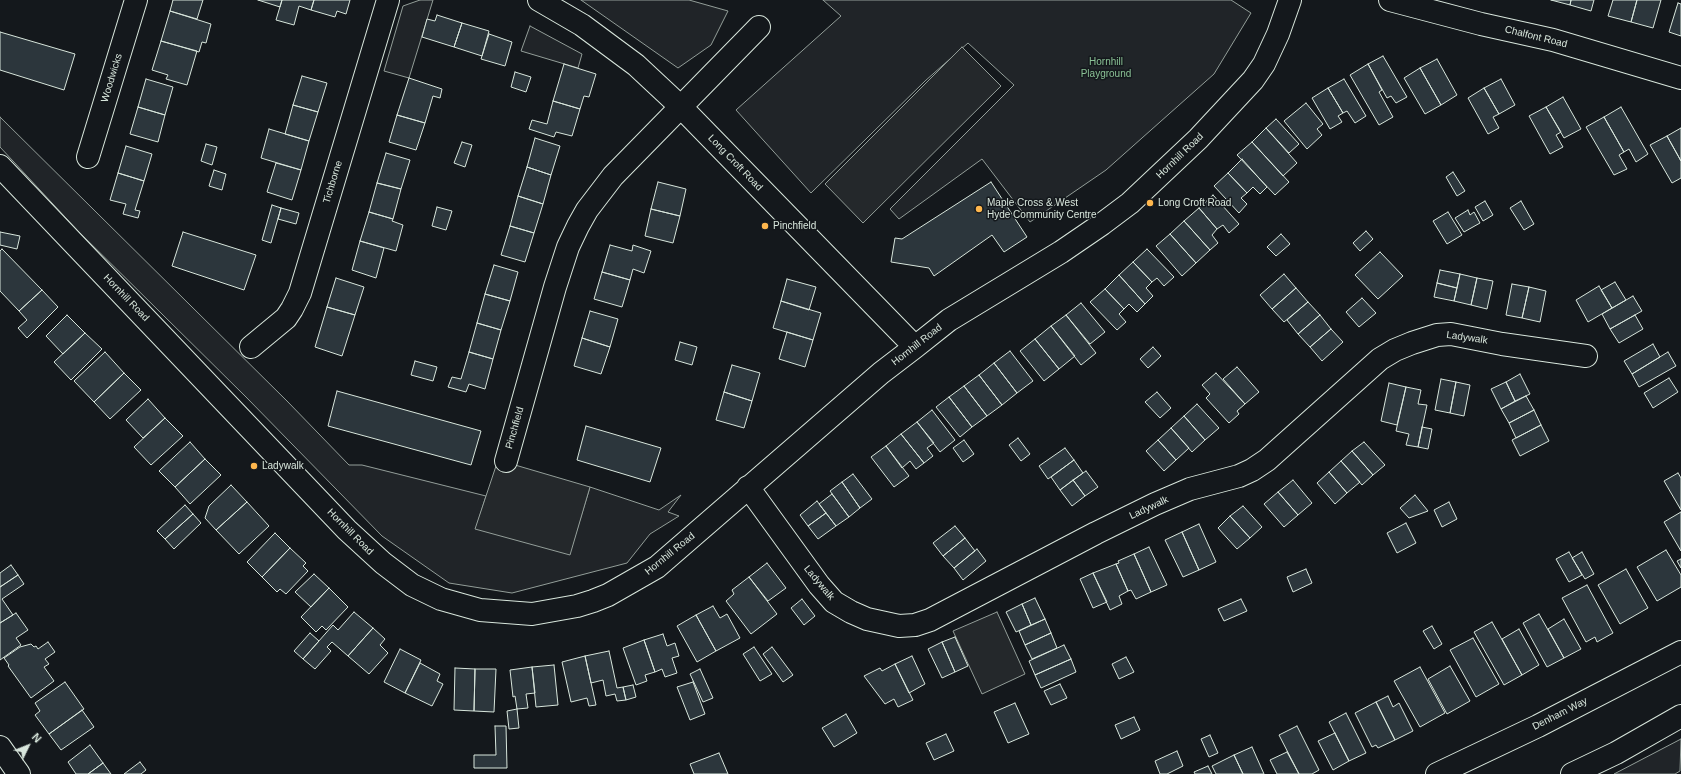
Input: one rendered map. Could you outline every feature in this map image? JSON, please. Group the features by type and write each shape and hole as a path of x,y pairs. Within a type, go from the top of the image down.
{"street":[{"name":"Woodwicks","path":"88,157 136,0"},
{"name":"Tichborne","path":"251,347 286,318 300,293 388,0"},
{"name":"Long Croft Road","path":"539,0 582,25 636,65 681,107 915,347"},
{"name":"Hornhill Road","path":"0,166 368,551 397,575 428,594 441,599 480,610 532,614 577,606 593,601 631,583 657,567 881,373 949,320 1061,252 1130,203 1165,171 1235,101 1257,75 1264,64 1278,34 1290,0"},
{"name":"Chalfont Road","path":"1390,0 1480,24 1553,40 1681,78"},
{"name":"Pinchfield","path":"506,461 555,287 568,247 587,210 613,176 759,28"},
{"name":"Ladywalk","path":"748,487 819,585 834,602 867,619 899,626 915,625 930,620 1096,533 1155,504 1190,489 1239,476 1252,470 1267,460 1380,359 1395,350 1412,343 1437,335 1451,334 1502,344 1586,356"},
{"name":"Denham Way","path":"1437,774 1538,726 1681,652"},
{"path":"1572,774 1616,753 1681,716"},
{"path":"0,747 19,774"}],"green space":[{"path":"420,0 433,0 409,78 384,71 403,6"},
{"path":"581,0 689,0 728,11 711,45 678,68"},
{"name":"Hornhill Playground","path":"823,0 1231,0 1251,13 1214,74 1106,170 1030,222 982,159 899,219 890,209 1014,85 968,43 925,81 811,193 736,110 841,16"},
{"path":"530,26 582,54 578,68 521,51"},
{"path":"0,117 287,401 349,465 362,465 486,496 476,528 572,546 590,487 659,510 681,495 668,512 679,516 650,534 627,563 512,593 449,583 382,536 246,397 78,231 0,147"},
{"path":"1681,739 1680,771 1675,774 1614,774"}],"shaded area":[{"path":"962,47 1001,86 863,223 825,184"},
{"path":"498,460 590,487 570,555 475,529"},
{"path":"997,612 1025,674 982,694 953,631"}],"building":[{"path":"173,0 203,0 197,19 170,11"},
{"path":"258,0 282,0 280,7"},
{"path":"282,0 314,0 311,10 299,6 294,25 276,20"},
{"path":"314,0 350,0 346,14 337,11 335,17 311,10"},
{"path":"1551,0 1571,0 1570,5"},
{"path":"1571,0 1594,0 1591,11 1570,5"},
{"path":"1613,0 1637,0 1631,22 1608,16"},
{"path":"1637,0 1661,0 1653,28 1631,22"},
{"path":"1678,3 1681,4 1681,36 1669,32"},
{"path":"170,11 211,24 206,43 202,42 199,52 161,41"},
{"path":"437,15 462,23 454,47 422,37 427,19 435,21"},
{"path":"462,23 489,31 482,56 454,47"},
{"path":"0,32 75,54 64,90 0,70"},
{"path":"489,34 512,42 505,66 481,59"},
{"path":"161,41 197,51 187,85 166,79 168,75 152,70"},
{"path":"1383,56 1407,97 1396,103 1391,96 1387,98 1368,64"},
{"path":"1437,59 1457,95 1441,105 1420,68"},
{"path":"564,64 596,74 589,97 584,96 580,109 553,101"},
{"path":"1368,64 1382,90 1379,92 1393,117 1379,125 1350,75"},
{"path":"1420,68 1441,105 1425,114 1404,78"},
{"path":"515,72 531,77 526,92 511,87"},
{"path":"302,76 327,83 318,112 293,105"},
{"path":"409,78 442,89 440,98 433,96 425,123 397,115"},
{"path":"146,79 173,87 165,115 138,107"},
{"path":"1344,79 1366,116 1355,123 1347,111 1343,113 1328,88"},
{"path":"1501,79 1515,105 1499,114 1484,88"},
{"path":"1328,88 1343,113 1338,116 1342,122 1330,129 1312,98"},
{"path":"1484,88 1499,114 1493,117 1499,128 1488,134 1468,98"},
{"path":"1563,97 1581,129 1564,138 1546,107"},
{"path":"553,101 580,109 572,136 556,132 554,137 529,129 532,120 547,124"},
{"path":"1306,103 1323,124 1317,129 1322,135 1307,149 1284,121"},
{"path":"293,105 318,112 309,141 285,134"},
{"path":"138,107 165,115 158,142 130,134"},
{"path":"1546,107 1561,132 1556,135 1563,147 1550,154 1529,116"},
{"path":"1621,107 1648,154 1636,162 1629,149 1624,152 1604,117"},
{"path":"397,115 425,123 416,150 389,142"},
{"path":"1604,117 1624,152 1619,155 1627,169 1614,175 1586,127"},
{"path":"1276,119 1299,144 1289,153 1266,128"},
{"path":"1266,128 1297,163 1283,176 1252,142"},
{"path":"1681,128 1681,161 1667,136"},
{"path":"269,129 309,141 301,170 261,158"},
{"path":"1667,136 1681,161 1681,178 1672,183 1650,145"},
{"path":"535,138 560,146 551,175 527,167"},
{"path":"462,142 472,145 465,167 454,163"},
{"path":"1252,142 1289,182 1275,195 1237,155"},
{"path":"206,144 217,147 212,165 201,161"},
{"path":"126,146 152,154 144,181 118,173"},
{"path":"386,153 410,160 401,189 377,183"},
{"path":"1242,159 1267,187 1260,194 1253,187 1247,193 1228,173"},
{"path":"276,163 301,170 292,200 267,192"},
{"path":"527,167 551,175 543,204 518,196"},
{"path":"214,170 226,174 222,190 209,186"},
{"path":"1453,172 1465,191 1457,196 1446,177"},
{"path":"118,173 144,181 135,210 140,211 138,218 123,214 126,204 110,200"},
{"path":"1228,173 1247,193 1241,198 1247,204 1239,213 1214,186"},
{"path":"658,182 686,189 680,216 651,209"},
{"name":"Maple Cross & West Hyde Community Centre","path":"991,182 1027,237 1004,252 992,235 934,276 929,268 891,262 895,238 902,239"},
{"path":"377,183 401,189 393,219 369,212"},
{"path":"1213,195 1239,224 1229,233 1223,225 1217,229 1199,208"},
{"path":"518,196 543,204 534,233 510,226"},
{"path":"1485,201 1493,215 1483,221 1475,207"},
{"path":"1521,201 1534,224 1524,230 1510,208"},
{"path":"272,205 281,208 271,243 262,240"},
{"path":"437,207 452,211 446,230 432,226"},
{"path":"281,208 299,213 296,224 278,219"},
{"path":"1199,208 1217,229 1212,235 1218,243 1210,250 1184,221"},
{"path":"651,209 680,216 673,243 645,236"},
{"path":"1468,210 1470,215 1474,212 1480,223 1464,232 1455,218"},
{"path":"369,212 393,219 392,221 403,225 396,251 360,241"},
{"path":"1448,212 1462,235 1447,244 1433,221"},
{"path":"1184,221 1210,250 1196,263 1170,234"},
{"path":"510,226 534,233 525,262 501,255"},
{"path":"1366,231 1373,239 1360,251 1353,243"},
{"path":"0,232 20,236 17,249 0,245"},
{"path":"183,232 256,255 244,290 172,266"},
{"path":"1170,234 1196,263 1182,276 1156,246"},
{"path":"1281,234 1290,244 1276,256 1267,247"},
{"path":"360,241 384,248 376,278 352,270"},
{"path":"610,245 632,251 633,245 651,251 644,273 633,269 630,280 602,272"},
{"path":"2,249 42,290 19,311 0,291 0,251"},
{"path":"1147,249 1174,277 1164,286 1157,278 1152,282 1133,262"},
{"path":"1380,252 1403,276 1378,299 1355,275"},
{"path":"1133,262 1152,282 1146,288 1153,296 1145,304 1119,275"},
{"path":"494,265 518,272 510,301 485,294"},
{"path":"1440,270 1460,274 1457,288 1437,283"},
{"path":"602,272 630,280 622,307 594,299"},
{"path":"1284,274 1296,288 1272,309 1260,295"},
{"path":"1460,274 1477,278 1471,305 1454,301"},
{"path":"1119,275 1145,304 1137,312 1129,304 1124,309 1105,289"},
{"path":"336,278 364,287 355,315 327,307"},
{"path":"1477,278 1493,281 1487,309 1471,305"},
{"path":"787,279 816,287 809,310 781,301"},
{"path":"1615,282 1626,300 1612,308 1601,290"},
{"path":"1437,283 1457,288 1454,301 1434,297"},
{"path":"1512,284 1529,287 1522,318 1506,315"},
{"path":"1599,286 1612,308 1588,322 1576,300"},
{"path":"1529,287 1546,291 1540,322 1522,318"},
{"path":"1296,288 1308,302 1284,322 1272,309"},
{"path":"1105,289 1124,309 1119,314 1126,322 1117,330 1090,302"},
{"path":"42,290 58,307 27,338 18,328 27,320 19,311"},
{"path":"485,294 510,301 501,330 477,323"},
{"path":"1633,296 1642,311 1610,329 1602,314"},
{"path":"1362,298 1376,313 1359,327 1346,312"},
{"path":"781,301 821,313 813,340 773,328"},
{"path":"1308,302 1320,315 1298,334 1287,320"},
{"path":"1081,303 1105,332 1090,344 1066,315"},
{"path":"327,307 355,315 342,356 315,347"},
{"path":"590,311 618,319 610,347 582,338"},
{"path":"67,315 85,333 63,354 46,336"},
{"path":"1066,315 1096,353 1081,365 1051,326"},
{"path":"1320,315 1331,329 1310,347 1298,334"},
{"path":"1635,315 1643,329 1619,343 1610,329"},
{"path":"477,323 501,330 493,359 469,352"},
{"path":"1051,326 1075,356 1059,369 1035,339"},
{"path":"1331,329 1343,342 1322,361 1310,347"},
{"path":"787,332 813,340 805,367 779,359"},
{"path":"85,333 102,349 71,380 54,362"},
{"path":"582,338 610,347 601,374 574,366"},
{"path":"1035,339 1059,369 1044,381 1020,351"},
{"path":"680,342 697,347 692,365 675,360"},
{"path":"1653,344 1660,357 1632,374 1624,361"},
{"path":"1153,347 1161,356 1148,368 1140,359"},
{"path":"1010,351 1033,381 1017,393 994,363"},
{"path":"105,352 124,373 94,402 74,381"},
{"path":"469,352 493,359 485,389 469,384 466,392 448,387 452,377 461,379"},
{"path":"1668,352 1676,366 1639,387 1632,374"},
{"path":"415,361 437,367 433,381 411,375"},
{"path":"994,363 1017,393 1002,405 979,375"},
{"path":"732,365 760,373 752,401 724,392"},
{"path":"1237,367 1259,392 1245,404 1223,379"},
{"path":"124,373 141,390 110,419 94,402"},
{"path":"1216,373 1245,404 1237,411 1239,414 1229,423 1206,398 1210,394 1202,385"},
{"path":"1520,374 1530,394 1515,401 1506,382"},
{"path":"979,375 1002,405 987,416 964,386"},
{"path":"1669,378 1678,392 1653,408 1644,393"},
{"path":"1441,379 1456,382 1450,413 1435,410"},
{"path":"1456,382 1470,385 1464,416 1450,413"},
{"path":"1506,382 1515,401 1501,409 1491,389"},
{"path":"1389,383 1406,387 1397,425 1381,421"},
{"path":"964,386 987,416 972,427 949,397"},
{"path":"1406,387 1421,390 1418,404 1427,405 1418,447 1406,445 1409,434 1396,431"},
{"path":"337,391 481,431 471,465 328,426"},
{"path":"724,392 752,401 744,428 716,420"},
{"path":"1157,392 1171,408 1160,418 1145,402"},
{"path":"1526,396 1534,410 1509,423 1501,409"},
{"path":"949,397 972,427 960,437 936,407"},
{"path":"148,399 165,418 143,438 126,420"},
{"path":"1197,404 1219,428 1205,440 1184,416"},
{"path":"932,410 955,440 940,452 917,422"},
{"path":"1534,410 1541,425 1516,438 1509,423"},
{"path":"1184,416 1205,440 1192,452 1171,428"},
{"path":"165,418 183,436 151,465 134,447"},
{"path":"917,422 934,443 927,448 933,456 924,463 901,434"},
{"path":"1541,425 1549,441 1520,456 1512,440"},
{"path":"586,426 661,448 650,482 577,460"},
{"path":"1422,427 1432,429 1428,449 1418,447"},
{"path":"1171,428 1189,448 1176,460 1158,440"},
{"path":"901,434 924,463 916,469 910,461 902,468 886,446"},
{"path":"1018,438 1030,454 1021,461 1009,445"},
{"path":"964,440 974,454 963,462 953,448"},
{"path":"1158,440 1176,460 1164,471 1146,451"},
{"path":"190,442 205,459 175,487 159,471"},
{"path":"1364,442 1385,465 1373,475 1352,451"},
{"path":"886,446 909,476 894,487 871,457"},
{"path":"1065,448 1074,460 1048,479 1039,466"},
{"path":"1352,451 1373,475 1362,485 1341,461"},
{"path":"205,459 221,475 190,504 175,487"},
{"path":"1074,460 1083,473 1060,490 1051,477"},
{"path":"1341,461 1360,482 1347,493 1329,472"},
{"path":"1086,471 1098,487 1085,496 1073,480"},
{"path":"1329,472 1347,493 1335,504 1317,483"},
{"path":"1678,473 1681,478 1681,510 1664,481"},
{"path":"853,474 872,499 860,508 842,482"},
{"path":"1073,480 1085,496 1072,506 1060,490"},
{"path":"1293,480 1312,503 1298,515 1278,492"},
{"path":"842,482 860,508 849,517 830,491"},
{"path":"231,485 247,502 216,530 205,518 209,506"},
{"path":"1278,492 1298,515 1284,527 1264,504"},
{"path":"832,494 849,517 836,526 819,504"},
{"path":"1415,495 1428,511 1409,518 1400,508"},
{"path":"817,501 826,513 808,526 800,515"},
{"path":"247,502 269,526 239,554 216,530"},
{"path":"1449,502 1457,519 1442,527 1434,510"},
{"path":"185,505 193,514 165,539 157,531"},
{"path":"1243,506 1262,527 1250,538 1230,516"},
{"path":"1681,512 1681,551 1664,522"},
{"path":"826,513 836,526 818,539 808,526"},
{"path":"193,514 201,523 174,549 165,539"},
{"path":"1230,516 1250,538 1237,549 1218,528"},
{"path":"1406,523 1416,543 1397,553 1387,533"},
{"path":"1199,524 1216,562 1199,570 1182,532"},
{"path":"955,526 965,538 943,556 933,543"},
{"path":"1182,532 1199,570 1183,577 1165,540"},
{"path":"275,533 290,548 262,577 247,562"},
{"path":"965,538 975,551 954,568 943,556"},
{"path":"1149,547 1167,585 1151,592 1134,554"},
{"path":"290,548 306,563 303,566 308,571 286,594 280,589 277,592 262,577"},
{"path":"977,549 986,561 963,580 954,568"},
{"path":"1666,550 1681,575 1681,587 1657,601 1637,567"},
{"path":"1569,552 1582,575 1569,582 1556,559"},
{"path":"1582,552 1594,574 1585,579 1572,558"},
{"path":"1134,554 1151,592 1136,599 1131,590 1128,591 1116,564 1119,563 1118,561"},
{"path":"1681,559 1681,568 1677,561"},
{"path":"767,563 786,588 768,601 749,577"},
{"path":"1116,564 1128,591 1119,596 1122,604 1110,610 1093,573"},
{"path":"11,565 18,575 0,587 0,573"},
{"path":"1306,569 1312,583 1293,592 1287,577"},
{"path":"1626,569 1648,608 1620,624 1598,585"},
{"path":"1093,573 1107,602 1093,608 1080,579"},
{"path":"314,574 329,588 311,607 295,592"},
{"path":"18,575 24,584 2,599 13,615 0,623 0,587"},
{"path":"749,577 777,614 751,634 726,601 734,594 732,590"},
{"path":"1587,585 1613,633 1597,642 1595,637 1586,642 1562,598"},
{"path":"329,588 348,607 326,630 322,626 316,632 301,617"},
{"path":"1035,598 1045,619 1031,625 1022,604"},
{"path":"802,599 815,616 804,625 791,608"},
{"path":"1241,599 1247,611 1224,621 1218,609"},
{"path":"1022,604 1031,625 1016,632 1006,612"},
{"path":"713,606 720,618 727,614 740,638 716,651 696,615"},
{"path":"354,612 373,628 348,656 332,642 327,647 331,651 315,669 303,659 333,625 338,630"},
{"path":"16,613 28,630 16,638 21,645 0,660 0,623"},
{"path":"1539,614 1564,658 1547,667 1523,623"},
{"path":"696,615 716,651 697,662 677,626"},
{"path":"1045,619 1051,633 1025,645 1019,631"},
{"path":"1564,619 1581,649 1564,658 1548,629"},
{"path":"1492,622 1522,675 1504,685 1474,632"},
{"path":"1432,626 1442,644 1434,649 1423,631"},
{"path":"373,628 385,639 380,645 388,653 369,674 348,656"},
{"path":"1519,629 1539,665 1522,675 1502,639"},
{"path":"310,633 319,641 303,659 294,651"},
{"path":"1051,633 1057,648 1032,659 1025,645"},
{"path":"663,634 667,646 675,643 679,656 672,658 677,673 665,677 662,669 655,672 644,640"},
{"path":"955,637 968,666 955,672 942,642"},
{"path":"1473,638 1499,684 1476,697 1450,650"},
{"path":"644,640 655,672 645,675 647,681 636,685 623,648"},
{"path":"48,642 55,652 45,659 49,664 44,667 54,681 31,698 4,658 20,647 31,644 34,647 36,646 38,649"},
{"path":"942,642 955,672 942,678 928,649"},
{"path":"1064,645 1071,659 1035,675 1029,661"},
{"path":"754,647 772,674 760,681 743,654"},
{"path":"772,647 793,675 783,682 763,654"},
{"path":"400,649 421,660 405,693 384,682"},
{"path":"609,651 617,688 623,687 626,700 617,701 615,694 606,696 603,680 591,683 585,656"},
{"path":"585,656 596,705 589,706 587,698 571,702 562,662"},
{"path":"912,656 925,684 909,693 895,664"},
{"path":"1126,657 1134,672 1119,679 1112,664"},
{"path":"1071,659 1076,672 1041,688 1035,675"},
{"path":"420,663 440,674 437,681 443,684 432,706 405,693"},
{"path":"895,664 913,700 898,707 894,699 885,704 864,676 880,668 882,671"},
{"path":"554,665 558,705 536,707 532,667"},
{"path":"1450,666 1470,701 1447,714 1428,679"},
{"path":"532,667 535,693 526,694 528,708 517,709 515,696 513,697 510,670"},
{"path":"1420,667 1445,713 1420,727 1394,681"},
{"path":"455,668 475,669 474,711 454,710"},
{"path":"475,669 496,669 494,712 474,711"},
{"path":"700,669 713,698 703,702 690,674"},
{"path":"65,682 84,709 49,734 35,715 40,711 35,703"},
{"path":"693,682 705,714 690,720 677,687"},
{"path":"1060,684 1067,698 1051,705 1044,691"},
{"path":"633,685 636,697 626,700 623,687"},
{"path":"1388,696 1393,707 1399,703 1413,731 1395,740 1376,702"},
{"path":"1376,702 1395,740 1378,748 1376,745 1372,747 1355,713"},
{"path":"1015,703 1029,734 1008,743 994,712"},
{"path":"517,709 519,728 509,729 507,711"},
{"path":"82,710 94,727 61,750 49,734"},
{"path":"1346,713 1366,753 1349,761 1329,722"},
{"path":"846,714 857,733 834,747 822,728"},
{"path":"1134,717 1140,730 1121,739 1115,725"},
{"path":"495,726 506,726 507,768 474,768 474,755 496,755"},
{"path":"1297,726 1319,770 1312,774 1299,774 1279,735"},
{"path":"1335,733 1349,761 1333,770 1318,741"},
{"path":"946,734 954,751 934,760 926,743"},
{"path":"1210,735 1218,753 1209,757 1201,739"},
{"path":"90,745 103,763 88,774 76,774 68,762"},
{"path":"1252,747 1264,774 1243,774 1234,755"},
{"path":"1177,751 1183,766 1167,774 1160,774 1155,761"},
{"path":"1287,752 1299,774 1277,774 1270,760"},
{"path":"719,753 728,774 694,774 690,764"},
{"path":"1234,755 1243,774 1216,774 1212,766"},
{"path":"140,762 146,770 141,774 124,774"},
{"path":"103,763 111,774 88,774"},
{"path":"1208,766 1212,774 1195,774 1194,772"}],"place":[{"name":"Long Croft Road","path":"1150,203"},
{"name":"Maple Cross & West Hyde Community Centre","path":"979,209"},
{"name":"Pinchfield","path":"765,226"},
{"name":"Ladywalk","path":"254,466"}]}
